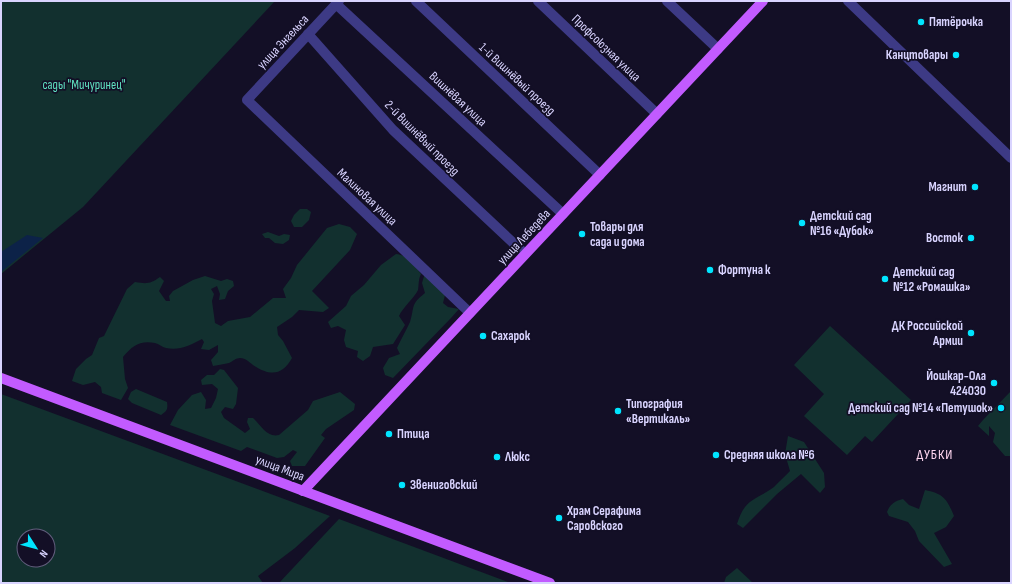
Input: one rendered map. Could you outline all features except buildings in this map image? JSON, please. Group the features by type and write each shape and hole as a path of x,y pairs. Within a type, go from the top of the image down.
{"main road":[{"name":"улица Лебедева","path":"303,491 763,1"},
{"name":"улица Мира","path":"1,378 550,583"}],"street":[{"name":"1-й Вишнёвый проезд","path":"416,1 600,175"},
{"name":"Профсоюзная улица","path":"538,1 657,114"},
{"path":"667,1 718,50"},
{"path":"848,1 1011,158"},
{"name":"улица Энгельса","path":"246,100 337,2"},
{"name":"Вишнёвая улица","path":"337,2 563,214"},
{"name":"2-й Вишнёвый проезд","path":"308,34 393,130 525,254"},
{"name":"Малиновая улица","path":"246,100 470,313"}],"green space":[{"name":"сады \"Мичуринец\"","path":"1,1 275,1 83,207 1,274"},
{"path":"300,209 307,209 311,212 309,220 302,227 294,227 291,221"},
{"path":"339,224 350,227 357,234 350,250 312,291 329,308 323,312 299,310 292,317 277,327 278,335 292,358 280,371 270,372 259,369 246,359 242,358 236,359 229,363 213,366 211,360 218,352 218,345 209,350 201,349 204,342 202,339 176,349 166,348 150,342 141,343 133,347 123,357 125,379 128,388 121,400 102,393 101,387 95,382 83,385 72,381 76,369 92,355 99,338 104,336 127,289 135,282 148,283 160,277 164,281 159,291 166,301 170,301 169,296 173,291 193,280 205,276 221,281 227,279 233,281 234,286 228,291 225,299 219,300 220,294 217,286 211,289 214,294 212,301 215,323 221,326 228,321 250,317 273,298 286,298 283,289 291,278 297,265 327,228"},
{"path":"268,232 279,236 284,234 290,235 289,240 283,244 275,243 269,238 265,238 262,234"},
{"path":"396,254 407,258 421,274 418,290 399,316 405,325 393,344 373,347 370,356 363,361 357,357 358,351 346,347 344,340 346,330 338,326 331,328 328,322 346,306 351,296 364,285 381,265"},
{"path":"425,273 445,295 443,303 448,307 459,309 393,378 385,375 383,368 389,358 400,354 397,348 410,322 415,303 425,293 422,283"},
{"path":"830,326 911,400 872,442 865,436 847,455 804,416 824,394 794,365"},
{"path":"220,369 224,370 238,388 236,404 233,409 225,407 221,412 224,418 245,433 250,429 247,422 248,418 253,418 271,435 279,435 308,410 313,401 340,392 355,404 354,410 326,429 321,435 325,438 305,466 292,466 290,461 297,452 293,450 284,457 277,458 247,447 241,451 170,425 178,410 192,395 201,392 206,400 205,409 211,408 216,398 218,389 212,384 202,385 201,380 207,375 214,375"},
{"path":"136,389 167,402 166,411 161,415 132,403 128,399 131,392"},
{"name":"Детский сад №14 «Петушок»","path":"1011,391 1011,456 1005,456 993,442 995,433 989,426 989,436 978,426"},
{"path":"1,394 330,516 295,548 258,576 263,583 1,583"},
{"path":"788,436 804,442 824,473 825,487 820,493 801,474 777,494 743,528 737,524 743,509 751,501 774,487 790,471 785,454"},
{"path":"925,490 937,493 944,498 954,516 946,527 934,533 952,564 944,567 919,541 915,531 908,522 889,516 887,512 893,503 903,499 909,505 919,509"},
{"path":"339,519 511,583 279,583"},
{"path":"737,568 753,583 724,583 726,577"}],"water":[{"path":"27,235 43,238 1,272 1,252"}],"place":[{"name":"Пятёрочка","path":"921,22"},
{"name":"Канцтовары","path":"956,55"},
{"name":"Магнит","path":"975,187"},
{"name":"Детский сад №16 «Дубок»","path":"802,223"},
{"name":"Товары для сада и дома","path":"582,234"},
{"name":"Восток","path":"971,238"},
{"name":"Фортуна к","path":"710,270"},
{"name":"Детский сад №12 «Ромашка»","path":"885,279"},
{"name":"ДК Российской Армии","path":"971,333"},
{"name":"Сахарок","path":"483,336"},
{"name":"Йошкар-Ола 424030","path":"994,383"},
{"name":"Детский сад №14 «Петушок»","path":"1001,408"},
{"name":"Типография «Вертикаль»","path":"618,411"},
{"name":"Птица","path":"389,434"},
{"name":"Средняя школа №6","path":"716,455"},
{"name":"Люкс","path":"497,457"},
{"name":"Звениговский","path":"402,485"},
{"name":"Храм Серафима Саровского","path":"559,518"}],"district":[{"name":"ДУБКИ","path":"935,454"}]}
